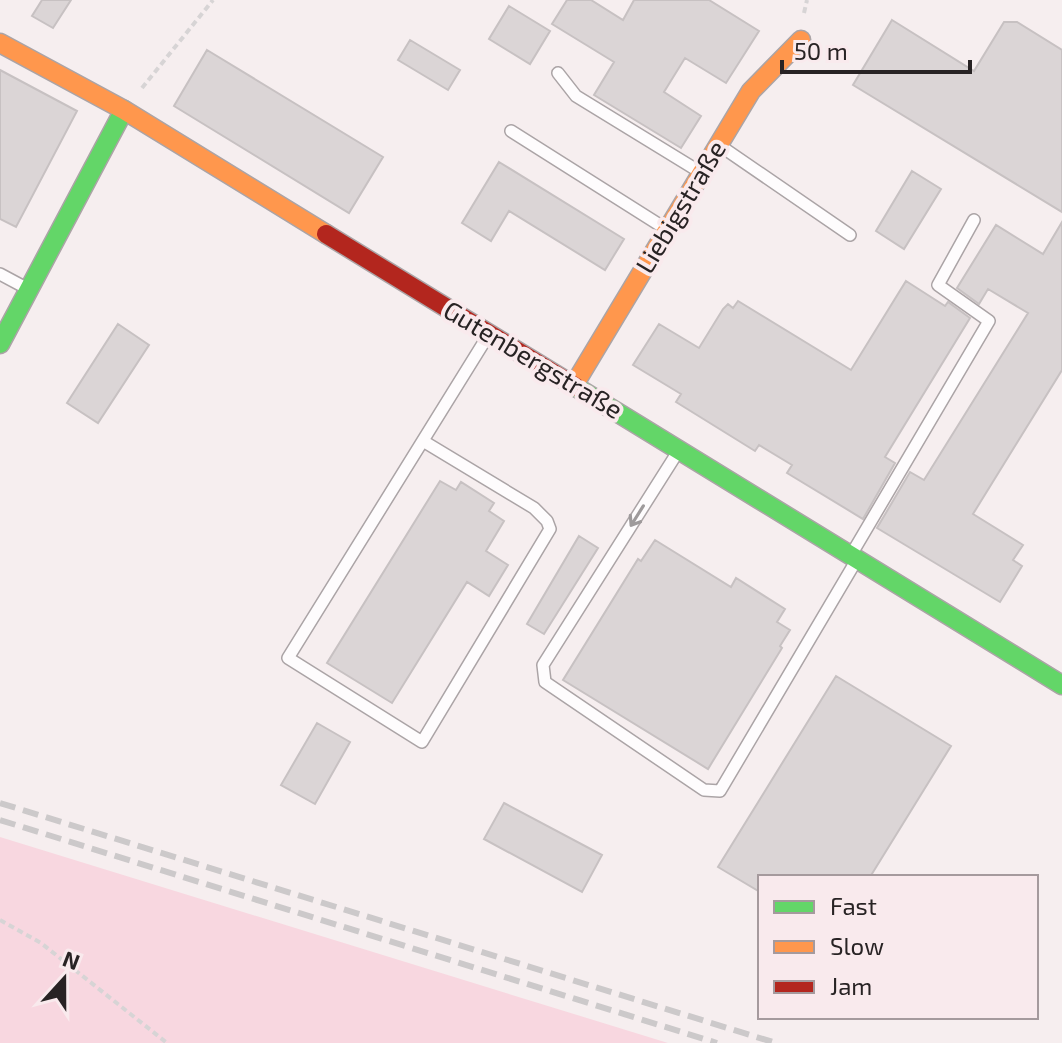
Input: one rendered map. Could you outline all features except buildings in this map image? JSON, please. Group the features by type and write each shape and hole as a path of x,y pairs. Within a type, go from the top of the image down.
{"street":[{"name":"Liebigstraße","path":"574,385 751,91 801,40"},
{"name":"Gutenbergstraße","path":"0,43 124,110 1062,685"},
{"path":"0,344 124,110"}],"lane":[{"path":"558,73 576,96 701,173"},
{"path":"511,131 666,230"},
{"path":"718,145 850,235"},
{"path":"679,450 543,665 545,682 704,790 720,791 989,321 938,285 974,220"},
{"path":"0,274 29,289"},
{"path":"423,441 534,508 547,521 550,529 422,742 288,658 489,333"}],"path":[{"path":"124,110 213,0"},
{"path":"0,920 41,943 167,1043"}],"shaded area":[{"path":"0,837 668,1043 0,1043"}],"railway":[{"path":"0,803 776,1043"},
{"path":"0,820 717,1043"}],"traffic: fast":[{"path":"0,344 124,110"},
{"path":"576,387 1062,685"}],"traffic: slow":[{"path":"574,385 751,91 801,40"},
{"path":"0,43 124,110 326,234"}],"traffic: jam":[{"path":"326,234 576,387"}]}
